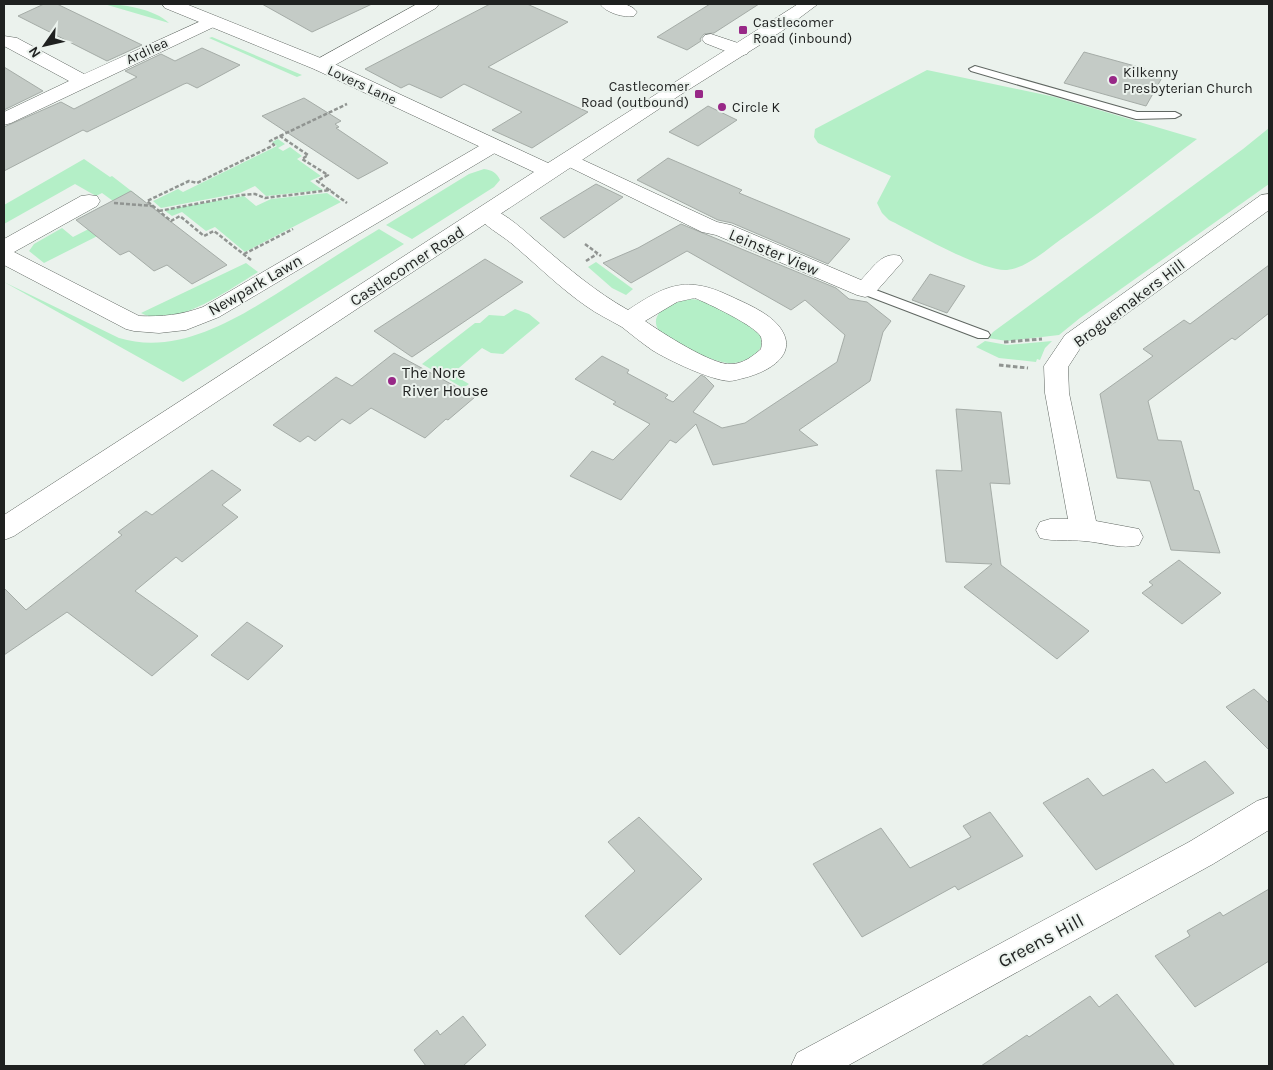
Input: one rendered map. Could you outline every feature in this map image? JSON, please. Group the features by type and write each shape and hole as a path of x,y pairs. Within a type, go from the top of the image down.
{"street":[{"name":"Lovers Lane","path":"171,4 321,65 551,172"},
{"path":"321,65 430,4"},
{"path":"608,4 628,12"},
{"name":"Castlecomer Road","path":"4,529 809,4"},
{"name":"Ardilea","path":"4,119 212,21"},
{"path":"710,39 740,50"},
{"path":"4,41 11,42 82,81"},
{"name":"Newpark Lawn","path":"4,256 134,323 159,325 186,322 211,312 493,146"},
{"name":"Leinster View","path":"570,160 710,227 722,230 866,290"},
{"name":"Broguemakers Hill","path":"1084,530 1057,392 1056,366 1073,341 1269,200"},
{"path":"4,248 88,201"},
{"path":"487,214 508,229 594,301 625,318 662,345 715,370 730,373 760,363 773,352 774,340 769,330 763,325 707,294 695,291 681,292 625,318"},
{"path":"866,290 892,262"},
{"path":"1050,530 1084,530 1129,537"},
{"name":"Greens Hill","path":"810,1066 1201,853 1269,812"}],"lane":[{"path":"975,69 1136,116 1175,114"},
{"name":"Leinster View","path":"866,290 983,335"}],"path":[{"path":"257,265 214,231 204,236 180,216 171,221 147,201 189,182 197,183 274,145 270,141 324,115"},
{"path":"280,136 308,156 302,158 328,175 317,181 353,207"},
{"path":"159,211 242,195 255,194 265,198 331,190"},
{"path":"112,203 153,206"},
{"path":"244,254 293,229"},
{"path":"585,244 601,256"},
{"path":"983,335 986,339 1007,343 1055,338 1073,341"},
{"path":"999,364 1036,369"}],"green space":[{"path":"104,4 129,6 147,11 163,18 169,23"},
{"path":"212,37 302,75 297,77 209,38"},
{"path":"927,70 1055,97 1197,139 1035,258 1014,269 996,269 982,265 931,242 889,220 882,213 877,203 891,176 818,143 814,137 815,129"},
{"path":"1269,128 1269,184 1080,318 1059,335 1007,341 988,338 993,332"},
{"path":"278,139 285,144 278,148 283,151 290,147 302,156 297,159 321,176 310,181 323,190 266,196 255,186 240,193 161,208 153,201 178,189 183,192 277,146 272,142"},
{"path":"84,159 110,177 112,176 143,200 113,201 102,193 96,196 75,184 4,224 4,205"},
{"path":"484,169 494,172 499,178 500,180 494,187 412,239 386,225 469,174"},
{"path":"327,193 341,202 245,252 215,227 206,231 182,212 172,216 164,210 244,196 256,206 271,199"},
{"path":"147,211 44,263 29,251 34,244 62,228 73,237 120,213"},
{"path":"379,229 404,244 183,382 4,282 119,338 143,342 166,342 189,337 234,319"},
{"path":"596,262 633,289 626,295 612,288 588,267"},
{"path":"246,263 258,272 218,297 185,312 169,316 154,317 141,313"},
{"path":"691,299 710,303 738,318 761,336 762,346 753,356 746,360 726,363 682,347 664,336 656,324 660,313 671,305"},
{"path":"515,309 529,314 540,323 503,354 491,353 482,348 452,374 469,384 463,388 422,364 475,323 480,323 489,315 504,316"},
{"path":"985,341 1007,345 1052,341 1045,348 1040,360 1037,359 1036,362 999,358 976,347"}],"building":[{"path":"44,4 57,4 142,45 107,61 18,16"},
{"path":"262,4 372,4 312,32"},
{"path":"490,4 527,4 568,22 488,67 588,112 532,148 492,130 522,112 464,84 441,98 409,84 401,88 365,69"},
{"path":"710,4 759,4 714,33 704,34 700,39 701,41 687,50 657,37"},
{"path":"202,48 240,65 197,88 187,83 184,84 87,132 83,130 4,171 4,127 61,102 74,109 137,77 125,71 161,54 175,61"},
{"name":"Kilkenny Presbyterian Church","path":"1084,52 1164,74 1146,106 1064,83"},
{"path":"4,67 43,91 4,110"},
{"path":"304,98 341,121 335,124 339,127 336,128 388,163 358,179 262,116"},
{"path":"708,106 737,120 698,146 669,132"},
{"path":"668,158 742,190 739,193 850,239 828,264 732,223 718,220 637,180"},
{"path":"596,184 623,197 564,238 540,218"},
{"path":"131,191 227,265 192,284 167,265 154,271 129,251 120,255 76,220"},
{"path":"681,224 836,288 849,299 867,302 891,321 883,332 870,381 799,430 818,445 713,465 696,424 676,443 670,440 621,500 570,476 592,451 613,460 650,424 613,404 616,402 575,379 602,356 629,370 627,373 668,395 665,398 673,402 701,375 705,377 714,386 693,412 722,428 745,423 837,362 845,335 805,300 791,310 687,251 631,283 603,263 638,248"},
{"path":"485,259 523,282 412,357 374,331"},
{"path":"1269,265 1269,313 1235,340 1232,338 1148,401 1158,440 1181,441 1194,490 1199,491 1220,553 1171,550 1150,481 1117,478 1100,394 1153,356 1143,349 1184,320 1190,324"},
{"path":"930,274 965,286 947,313 912,300"},
{"path":"394,353 475,397 425,438 371,408 350,424 342,419 315,441 308,436 300,442 273,425 336,377 352,386"},
{"path":"956,409 1001,412 1010,484 990,483 1001,565 1089,631 1057,659 964,587 992,564 946,562 936,470 962,471"},
{"path":"212,470 241,490 222,505 238,517 182,562 176,557 135,591 198,636 152,676 67,612 4,655 4,588 26,610 122,535 118,532 146,511 152,515"},
{"path":"1179,560 1221,593 1182,624 1142,593 1153,585 1149,582"},
{"path":"247,622 283,646 248,680 211,655"},
{"path":"1254,689 1269,703 1269,750 1226,707"},
{"path":"1205,761 1234,793 1096,870 1043,803 1088,778 1103,796 1153,769 1166,783"},
{"path":"990,812 1023,856 958,890 955,886 862,937 813,864 881,828 910,868 971,837 963,826"},
{"path":"639,817 702,879 620,955 585,916 635,871 608,842"},
{"path":"1269,889 1269,961 1195,1007 1155,956 1190,936 1187,931 1220,912 1223,916"},
{"path":"1117,994 1175,1066 981,1066 1027,1035 1029,1037 1090,996 1099,1007"},
{"path":"463,1016 486,1045 463,1066 426,1066 414,1050 437,1030 440,1035"}],"place":[{"name":"Castlecomer Road (inbound)","path":"743,30"},
{"name":"Kilkenny Presbyterian Church","path":"1113,80"},
{"name":"Castlecomer Road (outbound)","path":"699,94"},
{"name":"Circle K","path":"722,107"},
{"name":"The Nore River House","path":"392,381"}]}
